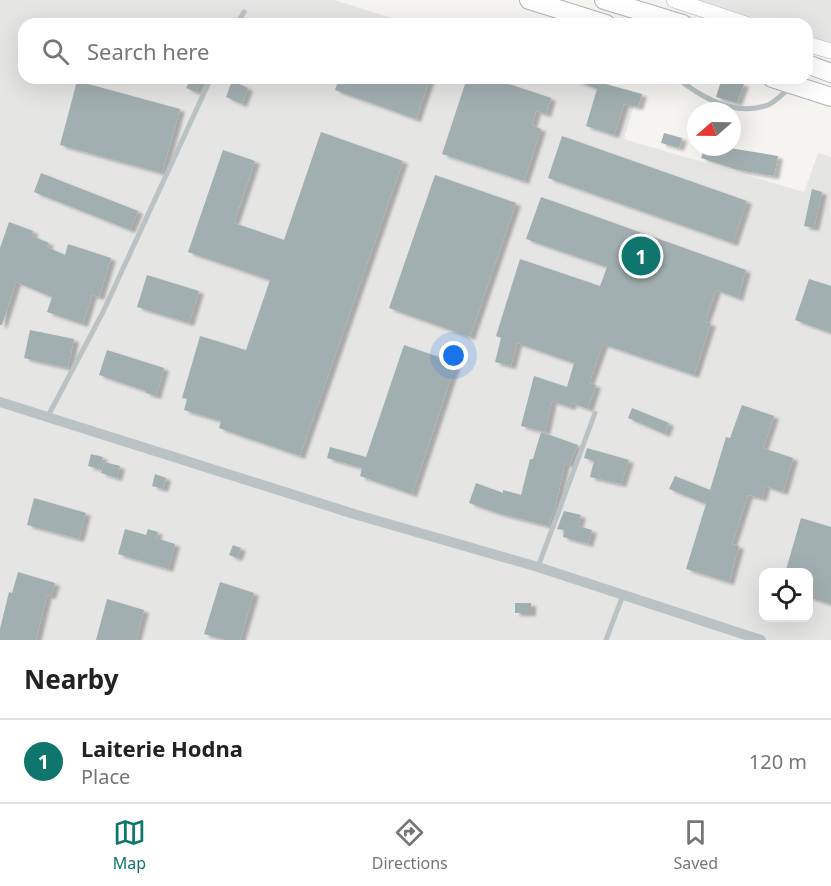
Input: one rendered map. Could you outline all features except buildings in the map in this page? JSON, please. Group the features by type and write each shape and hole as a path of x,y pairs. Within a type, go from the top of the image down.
{"highway":[{"path":"529,0 585,18"},
{"path":"606,1 663,18"},
{"path":"813,66 831,73"},
{"path":"801,84 831,97"}],"main road":[{"path":"674,0 728,18"},
{"path":"813,46 831,51"}],"street":[{"path":"0,402 354,513 538,567 760,640"}],"lane":[{"path":"605,18 606,1"},
{"path":"240,18 244,12"},
{"path":"48,416 103,312 208,84"},
{"path":"685,84 695,92 741,110 770,104 791,84"},
{"path":"538,567 595,413"},
{"path":"606,640 623,595"}],"shaded area":[{"path":"0,0 334,0 392,18 18,18 18,84 602,84 637,95 624,139 804,192 818,153 831,157 831,640 0,640"},
{"path":"699,0 831,0 831,43 813,37 813,18 754,18"}],"place":[{"name":"Laiterie Hodna","path":"641,256"}]}
